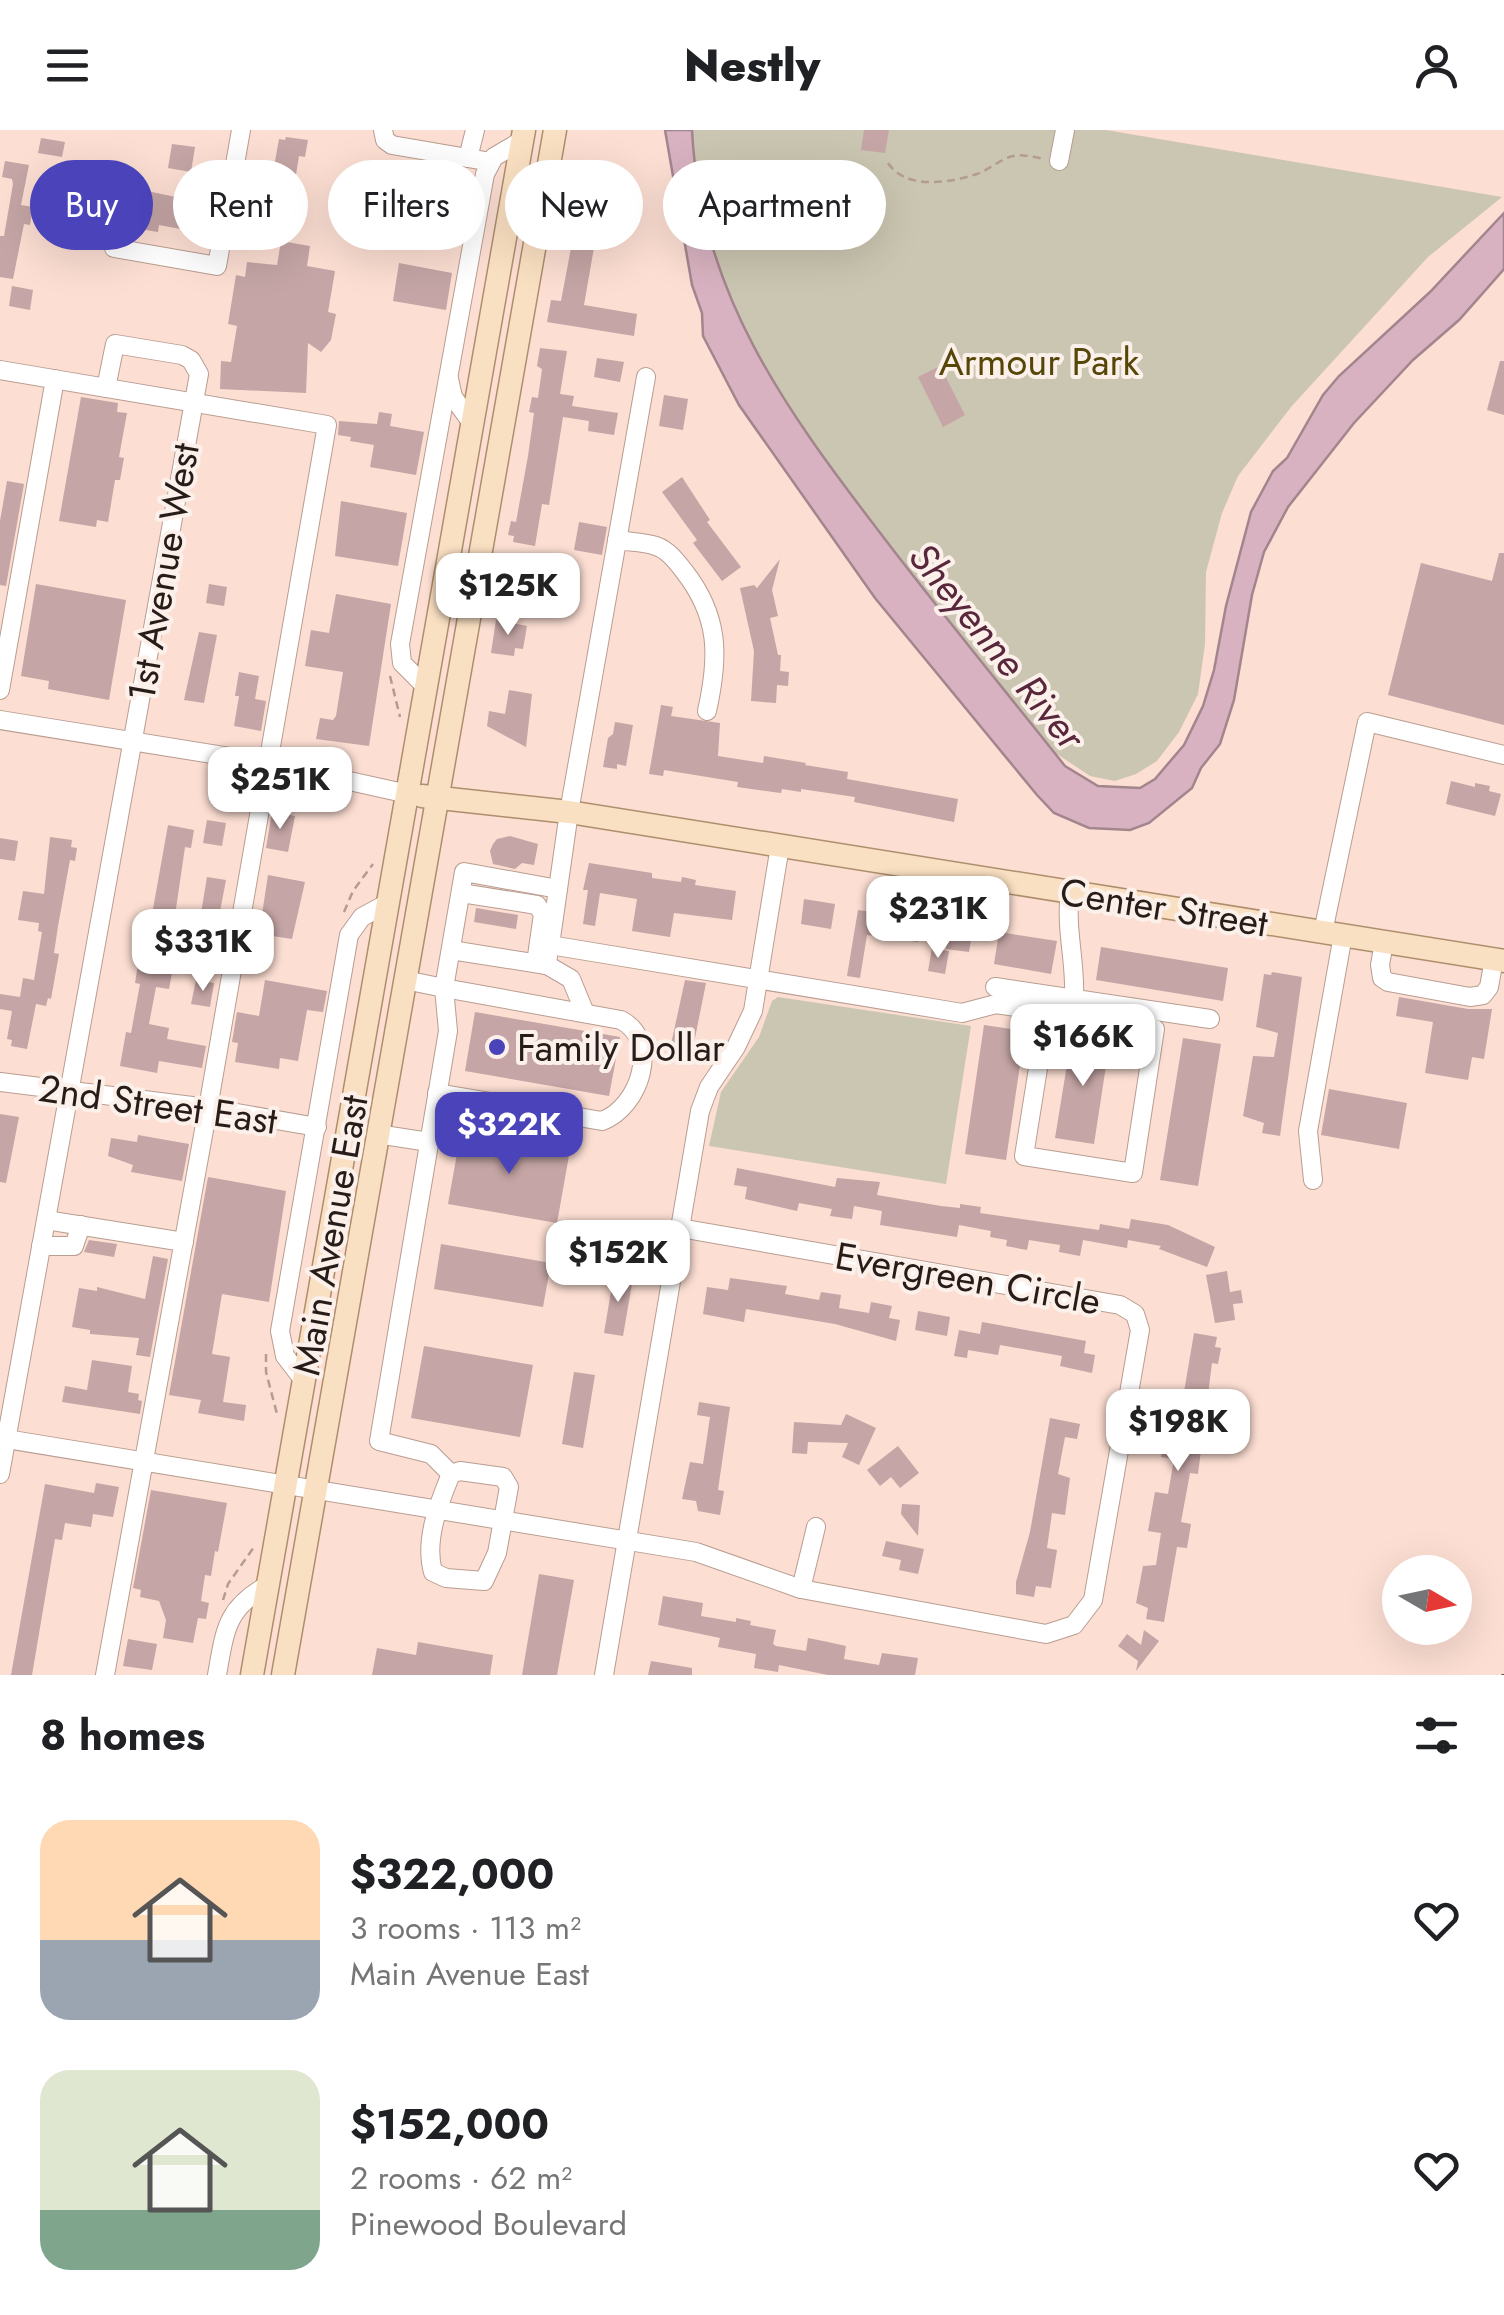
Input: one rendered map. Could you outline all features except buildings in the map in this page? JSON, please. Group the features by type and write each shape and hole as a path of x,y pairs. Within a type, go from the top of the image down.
{"main road":[{"name":"Main Avenue East","path":"282,1675 555,130"},
{"name":"Main Avenue East","path":"252,1675 524,135"},
{"name":"Center Street","path":"408,794 570,812 1499,960"}],"street":[{"path":"125,250 216,266 241,130"},
{"path":"383,130 385,140 392,145 491,162"},
{"path":"468,158 475,130"},
{"path":"1059,161 1065,130"},
{"path":"427,688 402,663 400,644 485,174 491,162 524,135"},
{"name":"1st Avenue West","path":"0,1474 3,1439 70,1093 198,374 192,360 182,355 115,344 106,388"},
{"path":"0,370 327,425 105,1675"},
{"path":"541,964 550,945 646,377"},
{"path":"448,378 453,398 472,423"},
{"path":"0,690 55,379"},
{"path":"618,540 657,546 673,558 699,592 711,622 716,657 708,711"},
{"path":"0,720 268,764 408,794"},
{"path":"1313,1180 1308,1131 1333,934 1367,722 1504,754"},
{"path":"604,1675 700,1111 720,1066 745,1030 758,981 780,846"},
{"path":"532,884 546,876 563,854"},
{"path":"476,874 489,870 532,884"},
{"path":"451,1474 431,1454 378,1441 448,1031 444,988 464,872 558,889"},
{"path":"1070,892 1066,920 1076,977 1074,999"},
{"path":"461,893 536,905 543,914 541,964"},
{"path":"305,1382 285,1356 280,1331 348,935 362,917 388,903"},
{"path":"1384,942 1380,966 1382,978 1388,982 1470,998 1483,994 1499,960"},
{"path":"550,945 962,1013 996,1004 1047,1012 1155,1029 1132,1173 1024,1156 1047,1012"},
{"path":"451,950 541,964 571,979 585,1014"},
{"path":"404,980 630,1024 642,1044 639,1081 619,1112 602,1121 437,1093"},
{"path":"996,987 1210,1020"},
{"name":"2nd Street East","path":"0,1082 208,1108 316,1127"},
{"path":"377,1134 429,1142"},
{"path":"46,1220 184,1242"},
{"path":"41,1246 74,1246 80,1225"},
{"name":"Evergreen Circle","path":"3,1439 696,1552 801,1589 1046,1634 1074,1624 1094,1600 1140,1330 1135,1314 1120,1304 680,1228"},
{"path":"460,1471 503,1477 510,1487 497,1553 484,1581 446,1578 433,1572 429,1559 438,1512 451,1474 460,1471"},
{"path":"801,1589 816,1527"},
{"path":"217,1675 224,1632 234,1610 268,1585"}],"path":[{"path":"888,163 895,174 916,182 974,175 1014,156 1059,161"}],"green space":[{"name":"Armour Park","path":"687,130 1106,130 1502,197 1428,257 1291,407 1238,476 1222,513 1206,572 1205,644 1198,694 1179,732 1157,761 1115,781 1090,776 1051,750 917,592 816,447 776,398 704,252 886,250 886,160 691,160"},
{"path":"778,997 971,1026 946,1184 709,1146 721,1092 759,1037 772,1001"}],"shaded area":[{"path":"665,130 692,130 696,160 670,160"},
{"path":"1504,213 1504,269 1459,320 1413,360 1354,423 1288,507 1264,552 1252,595 1234,700 1220,744 1201,768 1192,788 1149,823 1130,830 1089,828 1054,813 875,598 739,405 703,336 702,313 686,250 714,250 730,297 754,347 813,441 881,534 1065,766 1098,786 1140,788 1155,779 1184,745 1203,706 1251,512 1273,471 1287,458 1323,395 1339,376 1430,292"}],"place":[{"name":"Family Dollar","path":"497,1047"}],"water label":[{"name":"Sheyenne River","path":"997,646"}]}
